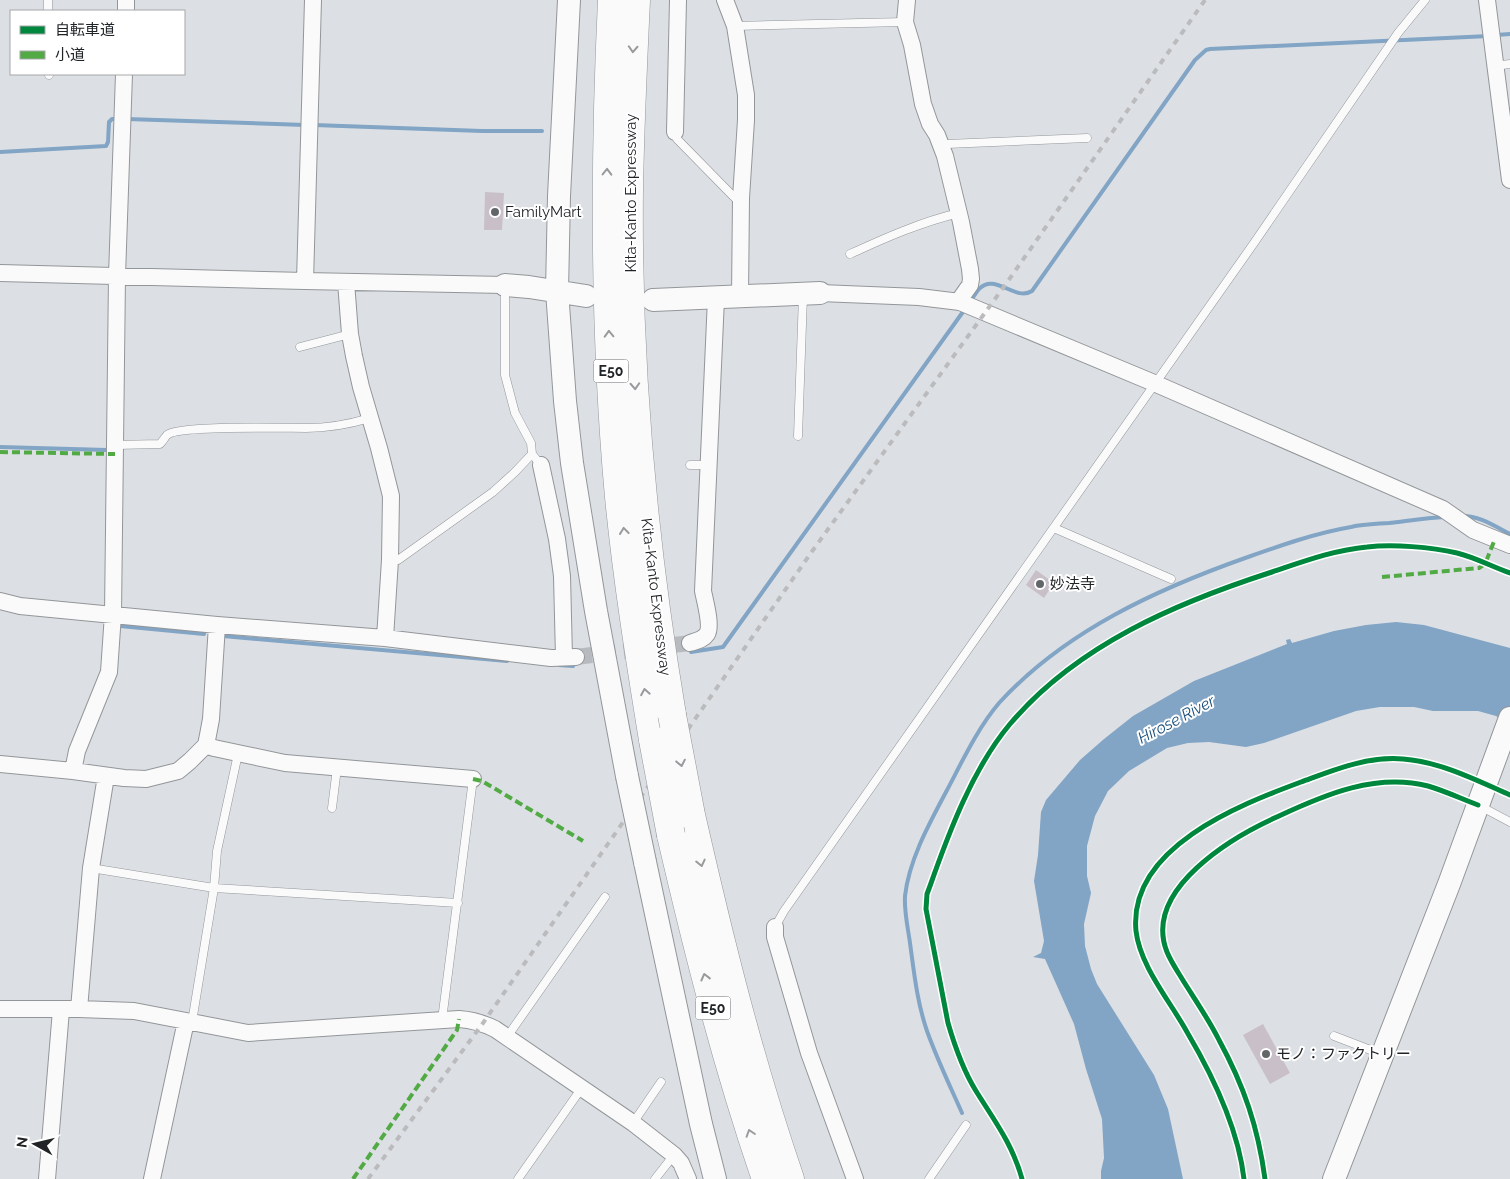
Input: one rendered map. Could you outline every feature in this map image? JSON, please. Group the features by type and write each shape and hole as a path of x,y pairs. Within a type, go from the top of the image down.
{"highway":[{"name":"Kita-Kanto Expressway","path":"612,0 606,188 609,339 620,498 640,658 671,835 692,927 721,1038 766,1179"},
{"name":"Kita-Kanto Expressway","path":"636,0 629,190 633,358 643,496 662,654 691,815 715,921 744,1034 790,1179"},
{"path":"744,1034 802,1179"}],"street":[{"path":"305,281 313,0"},
{"path":"569,0 559,196 557,291 565,401 572,463 596,611 627,776 701,1124 715,1179"},
{"path":"675,132 678,0"},
{"path":"725,0 735,26 746,95 741,198 740,297"},
{"path":"906,0 905,22 912,45 924,104 930,124 945,156 971,279 970,285 958,302"},
{"path":"1487,0 1503,65 1510,180"},
{"path":"73,771 77,751 109,672 113,614 117,276 124,75"},
{"path":"0,273 505,285 530,286 586,296"},
{"path":"346,282 350,334 361,387 391,496 390,560 385,638"},
{"path":"653,300 812,293 920,297 958,302 1154,384 1443,509 1473,530 1510,546"},
{"path":"690,643 703,639 708,633 709,625 703,591 716,298"},
{"path":"0,601 20,606 217,625 385,638 552,658 570,657 557,539 537,459"},
{"path":"0,764 146,779 178,771 190,762 206,745 211,719 217,625"},
{"path":"1334,1179 1383,1055 1510,718"},
{"path":"206,745 238,754 285,762 473,779"},
{"path":"79,1009 91,868 106,776"},
{"path":"775,927 775,936 809,1053 855,1179"},
{"path":"0,1009 134,1010 248,1033 459,1019 473,1020 484,1023 507,1037 633,1123 674,1155 681,1163 688,1179"},
{"path":"48,1179 61,1010"},
{"path":"152,1179 189,1022"}],"lane":[{"path":"775,927 784,911 1254,243 1398,33 1425,0"},
{"path":"735,26 905,22"},
{"path":"675,132 677,139 730,193 735,198 741,198"},
{"path":"941,146 947,144 1087,138"},
{"path":"850,254 897,233 958,213"},
{"path":"390,560 398,560 493,492 515,472 537,459 515,413 505,375 505,285"},
{"path":"798,436 812,293"},
{"path":"300,347 350,334"},
{"path":"115,445 160,444 167,434 183,430 307,428 356,423 370,418"},
{"path":"690,465 708,465"},
{"path":"1054,528 1171,579"},
{"path":"189,1022 214,888 217,851 238,754"},
{"path":"332,808 337,768"},
{"path":"442,1020 473,779"},
{"path":"1479,802 1510,822"},
{"path":"91,868 214,888 458,903"},
{"path":"507,1037 605,897"},
{"path":"1334,1036 1383,1055"},
{"path":"633,1123 661,1082"},
{"path":"518,1179 582,1089"},
{"path":"929,1179 966,1125"},
{"path":"656,1179 674,1155"}],"water":[{"name":"Hirose River","path":"1396,622 1424,625 1510,648 1510,726 1496,716 1478,711 1433,711 1414,707 1380,707 1356,711 1264,743 1246,747 1209,742 1188,743 1167,748 1129,771 1108,791 1095,816 1087,846 1087,876 1091,893 1084,924 1085,946 1097,984 1154,1075 1168,1109 1183,1179 1101,1179 1104,1158 1102,1119 1074,1024 1045,959 1033,957 1041,953 1044,941 1034,881 1041,812 1046,800 1080,760 1104,739 1133,716 1194,681 1287,644 1286,640 1290,639 1292,643 1334,631"}],"building":[{"path":"485,192 504,193 502,230 484,230"},
{"name":"妙法寺","path":"1036,570 1054,583 1044,598 1026,585"},
{"name":"モノ：ファクトリー","path":"1263,1024 1290,1073 1270,1084 1243,1035"}],"waterway":[{"path":"1496,35 1510,34"},
{"path":"970,302 978,290 985,285 998,285 1019,293 1032,291 1195,60 1206,50 1489,36"},
{"path":"0,152 106,146 109,122 112,119 117,119"},
{"path":"127,119 305,125"},
{"path":"314,125 482,131 542,131"},
{"path":"691,652 723,647 965,309"},
{"path":"0,447 107,450"},
{"path":"1462,516 1481,519 1510,534"},
{"path":"962,1113 935,1052 918,998 905,896 915,856 927,829 970,746 999,703 1025,677 1053,654 1083,634 1114,615 1180,583 1261,553 1325,533 1361,525 1445,517"},
{"path":"120,626 204,634"},
{"path":"223,636 507,661"},
{"path":"559,665 573,666"}],"tunnel":[{"path":"576,657 690,643"}],"railway":[{"path":"368,1179 483,1023 813,550 1008,281 1205,0"}],"marked path":[{"path":"0,452 115,454"},
{"path":"1382,577 1479,568 1485,564 1495,539"},
{"path":"473,779 482,781 583,841"},
{"path":"353,1179 457,1030 459,1019"}],"cycle path":[{"path":"1022,1179 1014,1155 963,1067 948,1023 926,909 927,894 963,801 985,760 1010,724 1037,696 1066,671 1097,649 1130,630 1165,613 1236,584 1318,557 1367,547 1412,547 1457,553 1510,573"},
{"path":"1244,1179 1236,1140 1215,1084 1197,1049 1143,957 1136,931 1138,902 1150,876 1168,853 1192,834 1219,817 1276,792 1338,769 1364,762 1403,759 1431,764 1458,772 1510,795"},
{"path":"1265,1179 1254,1124 1243,1090 1211,1025 1167,952 1163,929 1168,907 1180,887 1197,868 1217,851 1260,825 1333,793 1370,784 1389,782 1409,783 1428,786 1478,805"}],"place":[{"name":"FamilyMart","path":"495,212"},
{"name":"妙法寺","path":"1040,584"},
{"name":"モノ：ファクトリー","path":"1266,1054"}]}
